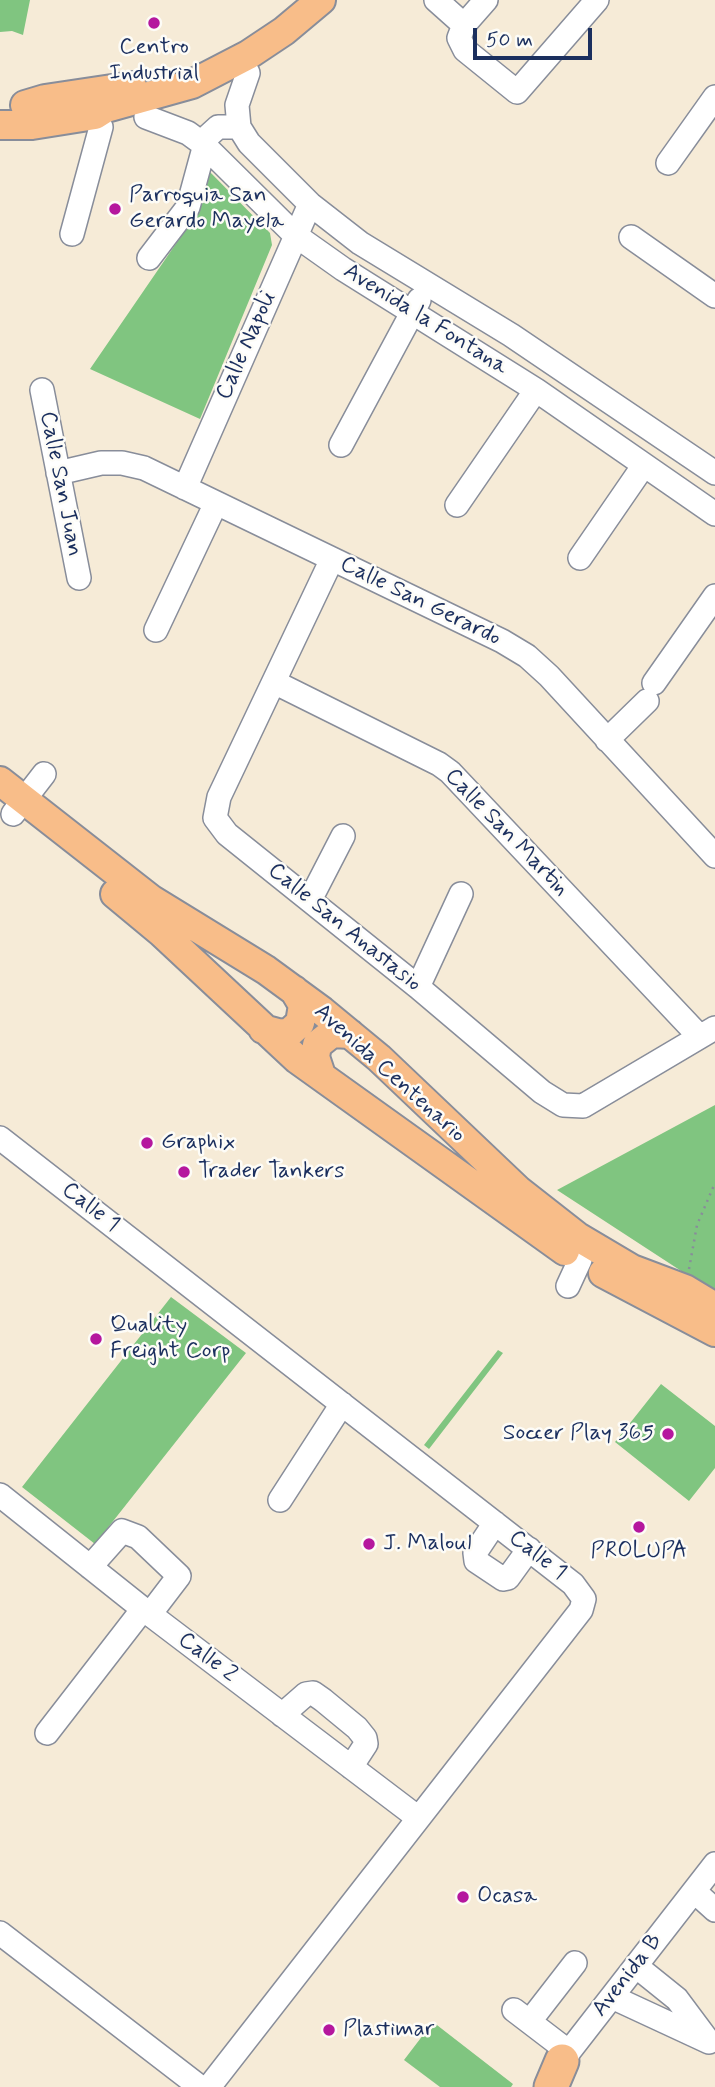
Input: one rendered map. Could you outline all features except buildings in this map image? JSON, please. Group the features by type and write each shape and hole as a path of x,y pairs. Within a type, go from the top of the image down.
{"main road":[{"path":"0,125 45,99 122,89 187,69 241,41 295,0"},
{"path":"103,117 212,75 284,31 321,0"},
{"path":"19,112 93,106 103,117 146,117 216,92 248,73 295,42 341,0"},
{"name":"Avenida Centenario","path":"0,781 12,806 162,933 264,1029 321,1075 580,1260 715,1332"},
{"name":"Avenida Centenario","path":"12,806 152,900 294,990 413,1088 459,1136 518,1190 578,1237 632,1269 685,1289 715,1307"},
{"path":"264,1029 281,1034 290,1032 300,1023 303,1005 294,990"},
{"path":"321,1075 315,1057 317,1045 332,1033 349,1034"}],"street":[{"path":"436,0 464,25"},
{"path":"486,0 464,25 459,38 465,50 517,92 597,0"},
{"path":"149,258 188,207 203,144 213,129 239,127 237,105 248,73"},
{"path":"668,163 715,97"},
{"path":"72,234 103,117"},
{"name":"Avenida la Fontana","path":"146,117 188,133 203,144 295,235 412,314 536,390 715,514"},
{"name":"Avenida la Fontana","path":"239,127 249,143 310,204 360,243 511,335 715,473"},
{"name":"Calle Napoli","path":"185,488 310,204"},
{"path":"631,237 715,296"},
{"path":"341,445 426,285"},
{"name":"Calle San Juan","path":"42,390 79,578"},
{"path":"457,505 536,390"},
{"name":"Calle San Gerardo","path":"58,473 101,463 122,463 144,468 502,641 527,656 549,676 715,856"},
{"path":"580,558 644,465"},
{"path":"156,631 216,503"},
{"name":"Calle San Anastasio","path":"332,559 219,797 215,818 227,834 418,987 542,1092 563,1104 583,1106 707,1032"},
{"path":"607,740 650,692 715,596"},
{"name":"Calle San Martin","path":"274,682 439,764 450,772 707,1032"},
{"path":"12,806 44,774"},
{"path":"310,900 343,836"},
{"path":"418,987 461,894"},
{"name":"Calle 1","path":"0,1138 529,1549 573,1584 584,1599 581,1610 209,2087"},
{"path":"568,1286 580,1260"},
{"path":"280,1500 342,1404"},
{"name":"Calle 2","path":"0,1495 147,1612 417,1817"},
{"path":"495,1523 475,1553 477,1561 503,1579 508,1578 529,1549"},
{"path":"47,1733 179,1576 138,1537 122,1531 90,1567"},
{"path":"282,1714 306,1694 313,1693 323,1700 365,1738 366,1744 351,1767"},
{"name":"Avenida B","path":"542,2087 561,2067 715,1864"},
{"path":"694,1891 715,1910"},
{"path":"4,1944 200,2087"},
{"path":"561,2067 522,2015 575,1963"},
{"path":"636,1966 677,1999 712,2045"},
{"path":"612,1997 712,2045"}],"path":[{"path":"685,1289 697,1224 715,1183"}],"green space":[{"path":"0,0 30,0 23,35 12,31 0,32"},
{"path":"210,172 270,233 272,245 200,419 90,369 197,213"},
{"path":"715,1105 715,1293 557,1190"},
{"path":"171,1297 246,1353 95,1544 22,1487"},
{"path":"498,1350 503,1353 429,1449 424,1445"},
{"name":"Soccer Play 365","path":"661,1384 715,1426 715,1468 689,1501 615,1442"},
{"path":"433,2022 513,2084 511,2087 440,2087 404,2060"}],"place":[{"name":"Centro Industrial","path":"154,23"},
{"name":"Parroquia San Gerardo Mayela","path":"115,209"},
{"name":"Graphix","path":"147,1143"},
{"name":"Trader Tankers","path":"184,1172"},
{"name":"Quality Freight Corp","path":"96,1339"},
{"name":"Soccer Play 365","path":"668,1434"},
{"name":"PROLUPA","path":"639,1527"},
{"name":"J. Maloul","path":"369,1544"},
{"name":"Ocasa","path":"463,1897"},
{"name":"Plastimar","path":"329,2030"}]}
